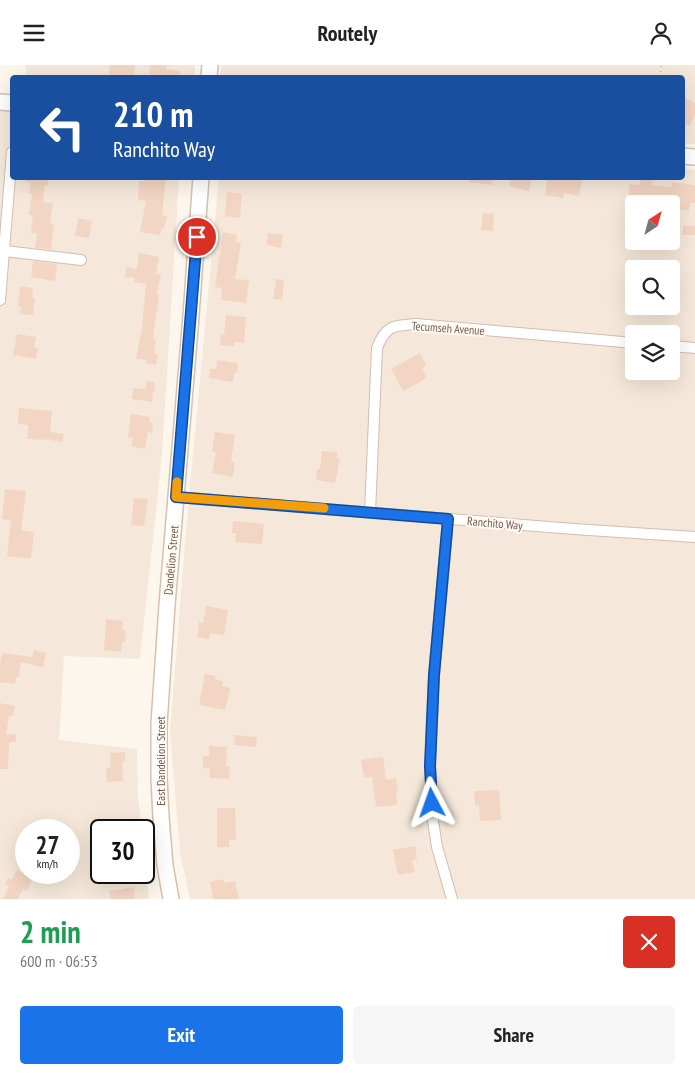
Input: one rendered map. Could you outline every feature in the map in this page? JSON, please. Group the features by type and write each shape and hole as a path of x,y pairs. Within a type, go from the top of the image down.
{"street":[{"path":"0,295 10,180"},
{"name":"Dandelion Street","path":"166,623 201,180"},
{"path":"5,251 81,259"},
{"name":"Tecumseh Avenue","path":"370,512 377,348 382,336 388,330 398,325 416,324 625,342"},
{"path":"680,347 695,348"},
{"name":"Ranchito Way","path":"176,497 695,537"},
{"path":"448,519 434,675 430,766 433,821 437,847 452,899"},
{"name":"East Dandelion Street","path":"166,623 159,724 159,778 164,855 171,899"}],"shaded area":[{"path":"26,65 195,65 195,75 26,75"},
{"path":"221,65 695,65 695,144 685,143 685,75 220,75"},
{"path":"0,108 10,109 10,180 179,180 162,455 140,659 64,656 59,740 137,749 141,819 90,819 90,884 148,884 149,899 0,899"},
{"path":"685,169 695,170 695,899 190,899 180,853 170,731 188,507 219,180 685,180"}],"building":[{"path":"110,65 135,65 134,75 109,75"},
{"path":"150,65 167,65 166,69 180,71 179,75 149,75"},
{"path":"685,98 695,103 695,115 690,126 685,124"},
{"path":"26,180 49,180 48,185 45,185 43,202 53,203 50,224 54,225 51,249 59,250 35,248 37,234 31,233 33,215 29,215 32,194 29,193 31,183 26,182"},
{"path":"166,180 162,215 167,216 164,229 162,228 160,235 140,232 146,201 138,200 139,181"},
{"path":"469,180 493,180 492,185 469,182"},
{"path":"510,180 531,180 529,191 509,186"},
{"path":"548,180 582,181 579,196 564,193 563,198 545,195"},
{"path":"641,180 653,180 652,185 671,187 672,182 695,185 695,203 690,203 689,211 680,210 680,195 628,195 630,184 640,185"},
{"path":"227,192 242,194 240,218 225,216"},
{"path":"483,213 494,214 493,231 481,230"},
{"path":"78,218 92,221 89,238 75,236"},
{"path":"683,226 695,226 695,235 683,235"},
{"path":"223,232 237,235 236,242 241,243 235,279 249,280 246,303 221,300 222,288 215,287"},
{"path":"268,233 283,235 281,248 266,245"},
{"path":"139,253 159,257 156,274 161,274 157,294 159,294 153,339 156,340 154,354 158,354 156,365 146,363 146,360 136,359 142,327 146,284 134,282 135,278 125,277 126,267 137,269"},
{"path":"33,261 57,264 55,281 31,277"},
{"path":"276,279 284,280 282,300 273,299"},
{"path":"20,286 33,288 32,297 35,298 33,315 20,314 21,306 18,306"},
{"path":"226,315 246,317 244,343 234,342 234,346 220,345 221,335 224,335"},
{"path":"17,334 36,337 34,347 38,348 36,359 13,355"},
{"path":"420,353 426,365 422,368 427,378 403,391 391,369"},
{"path":"217,360 238,363 237,373 234,373 233,382 209,378 210,369 216,369"},
{"path":"147,381 155,382 152,402 132,399 133,388 146,389"},
{"path":"19,408 52,411 50,432 64,434 62,442 45,439 27,439 28,425 18,424"},
{"path":"131,414 150,417 149,422 153,423 152,433 148,432 145,449 131,446 133,438 128,437"},
{"path":"215,432 235,435 231,461 235,462 233,477 212,473 216,452 212,451"},
{"path":"322,451 337,452 337,458 340,459 335,483 316,480 317,469 320,469"},
{"path":"5,489 26,491 21,530 34,532 31,559 7,556 11,520 2,519"},
{"path":"134,498 148,499 144,526 131,525"},
{"path":"233,521 264,524 262,544 235,542 236,533 232,533"},
{"path":"206,606 228,610 224,635 210,633 209,639 197,637 199,622 203,623"},
{"path":"106,619 123,621 122,630 126,630 125,642 122,642 121,652 104,650"},
{"path":"34,650 46,653 43,667 21,662 19,677 16,677 15,684 0,682 2,653 32,657"},
{"path":"205,674 215,676 215,679 223,681 222,686 230,688 225,710 199,705"},
{"path":"0,703 15,706 13,716 9,716 6,734 16,734 16,742 9,742 8,769 0,769"},
{"path":"235,735 257,737 256,747 234,745"},
{"path":"209,746 227,747 226,766 230,766 229,779 210,778 210,769 203,768 203,756 209,756"},
{"path":"125,752 125,761 122,761 123,781 107,782 106,768 111,767 110,753"},
{"path":"383,757 386,780 396,778 398,791 396,792 397,805 376,807 372,777 364,777 361,760"},
{"path":"499,790 501,820 480,821 479,805 475,805 474,791"},
{"path":"217,808 235,808 236,840 229,840 229,847 217,847"},
{"path":"415,846 417,859 412,860 415,872 398,875 393,850"},
{"path":"15,874 15,884 30,884 27,891 23,889 18,899 3,899 9,886 5,884 8,878 12,880"},
{"path":"223,879 224,883 235,881 239,899 213,899 210,882"},
{"path":"134,887 135,899 111,899 109,891"}],"slow traffic":[{"path":"177,482 176,497 324,508"}],"route":[{"path":"197,237 176,497 448,519 434,675 430,766 432,803"}]}
